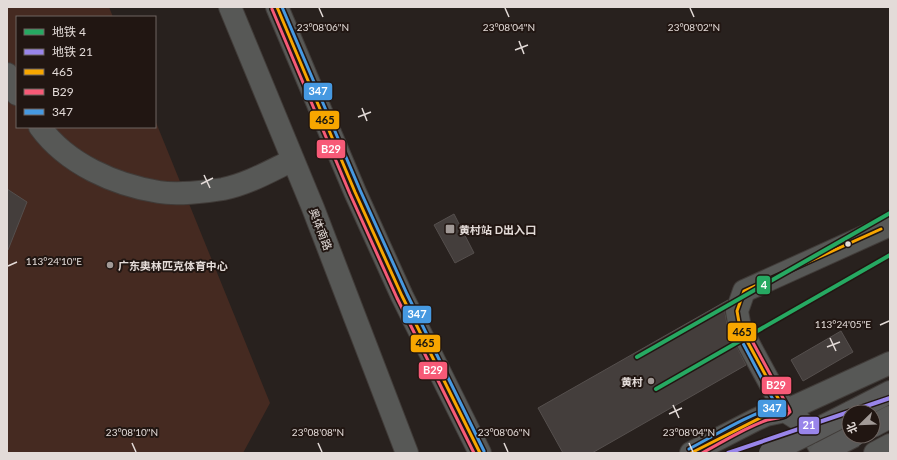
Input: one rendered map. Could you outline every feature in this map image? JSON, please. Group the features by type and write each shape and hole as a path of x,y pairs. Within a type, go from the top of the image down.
{"main road":[{"path":"866,404 890,392"},
{"path":"770,453 841,417"},
{"path":"881,422 890,417"},
{"path":"822,453 841,443"}],"street":[{"name":"奥体南路","path":"230,7 315,215 407,452"},
{"path":"277,7 355,192 402,296 480,453"},
{"path":"7,74 16,92"},
{"path":"41,128 46,135 73,159 101,175 130,185 160,192 189,192 223,189 256,179 293,160"},
{"path":"822,453 815,439 799,420 785,411 740,328 737,311 744,291 890,225"},
{"path":"692,453 751,421 766,415 785,411 890,363"},
{"path":"460,453 470,432"},
{"path":"874,453 890,445"}],"shaded area":[{"name":"广东奥林匹克体育中心","path":"7,7 109,7 113,16 16,16 16,128 156,128 156,122 270,403 243,453 7,453"}],"building":[{"path":"7,189 27,202 8,250 7,250"},
{"path":"454,214 474,253 455,263 434,225"},
{"name":"黄村","path":"728,300 725,313 728,330 746,365 592,453 563,453 538,408"},
{"path":"841,331 853,352 803,381 791,360"}],"metro line":[{"name":"4","path":"637,357 890,213"},
{"name":"4","path":"656,389 890,255"},
{"name":"21","path":"728,453 890,398"}],"transit line":[{"name":"465","path":"277,7 355,192 402,296 480,453"},
{"name":"347","path":"282,7 360,190 407,294 484,451"},
{"name":"B29","path":"272,9 350,194 397,298 474,453"},
{"name":"465","path":"691,453 766,415 785,411 740,328 737,311 744,291 881,229"},
{"name":"B29","path":"702,453 750,427 767,420 782,417 790,412 744,326"},
{"name":"347","path":"689,449 732,425 766,410 777,407 736,330"}],"place":[{"name":"黄村站 D出入口","path":"450,229"},
{"name":"广东奥林匹克体育中心","path":"110,265"},
{"name":"黄村","path":"651,381"}]}
